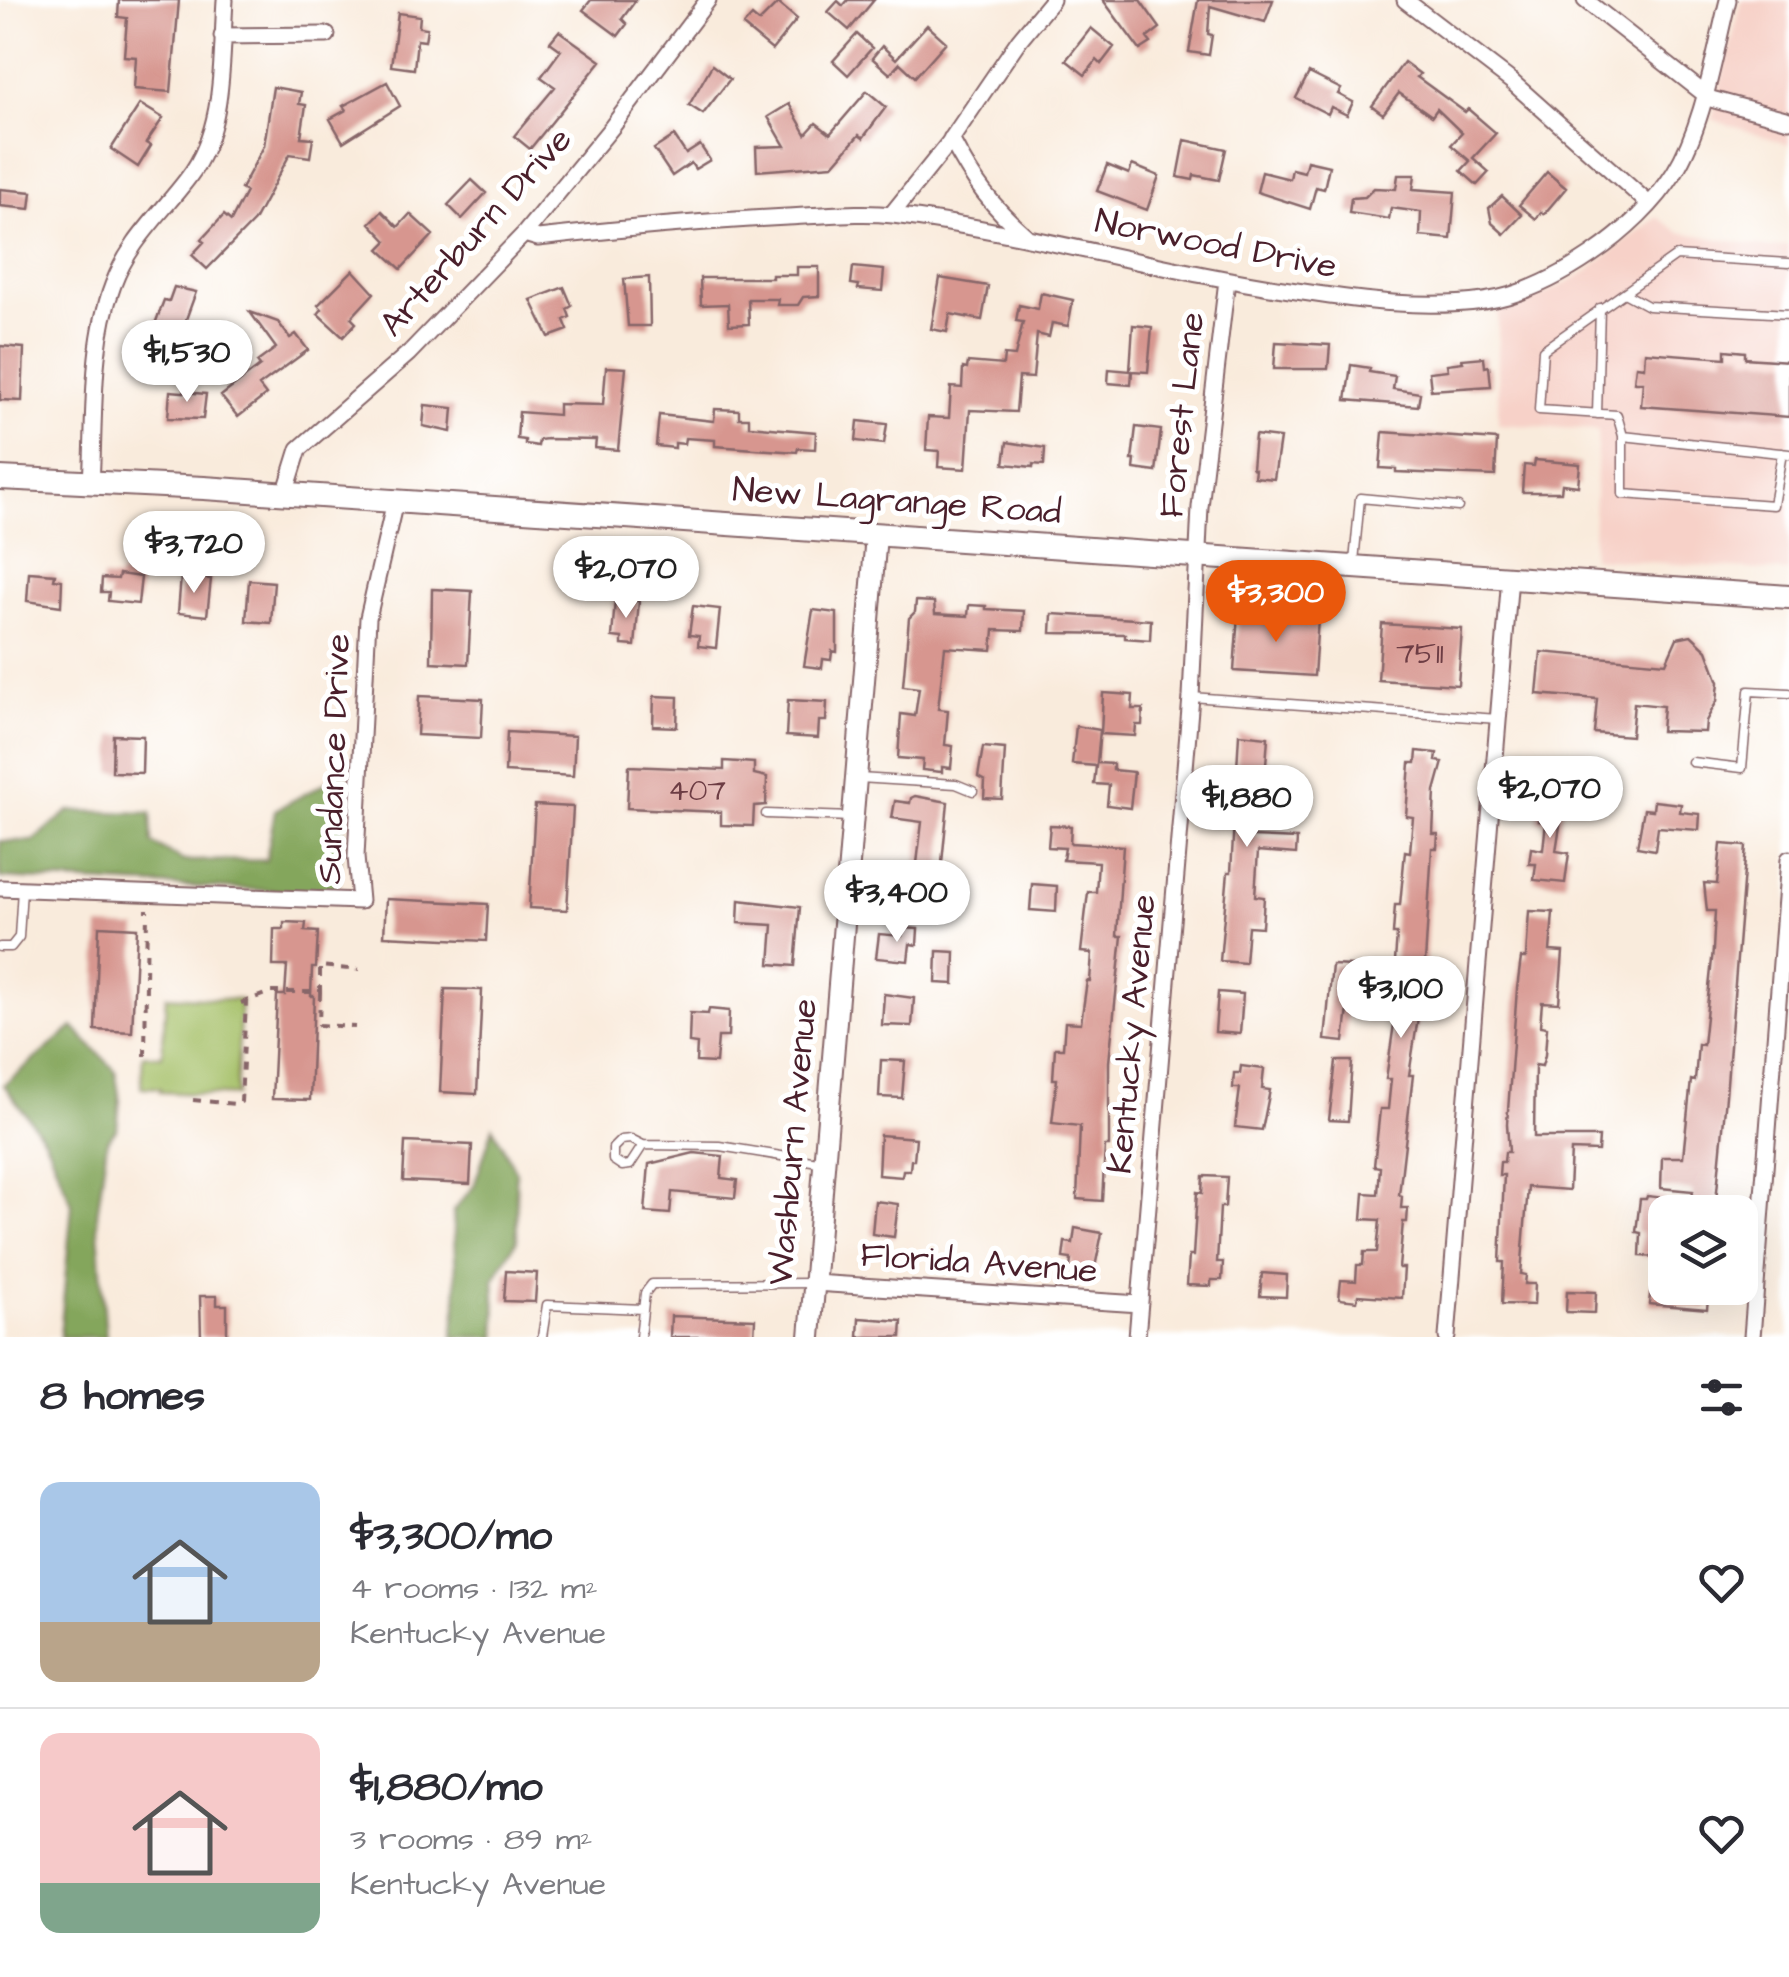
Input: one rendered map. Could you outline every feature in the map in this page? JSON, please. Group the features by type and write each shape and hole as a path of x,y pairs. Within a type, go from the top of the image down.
{"main road":[{"name":"New Lagrange Road","path":"0,478 395,501 1789,597"}],"street":[{"path":"91,483 99,351 107,302 134,242 188,179 206,146 218,98 224,0"},
{"name":"Arterburn Drive","path":"285,494 299,449 409,353 524,234 708,0"},
{"path":"891,215 1052,0"},
{"path":"1406,0 1511,81 1649,204"},
{"path":"1585,0 1720,104 1789,120"},
{"name":"Norwood Drive","path":"524,234 538,238 690,221 891,215 1227,280 1394,304 1484,301 1520,292 1558,275 1606,243 1649,204 1677,169 1704,93 1728,0"},
{"path":"222,36 327,35"},
{"path":"951,139 978,189 1030,240"},
{"name":"Forest Lane","path":"1198,557 1200,506 1227,280"},
{"name":"Sundance Drive","path":"0,888 360,902 356,857 368,618 395,501"},
{"name":"Washburn Avenue","path":"810,1337 876,535"},
{"name":"Kentucky Avenue","path":"1137,1337 1198,557"},
{"path":"1447,1337 1510,577"},
{"path":"1752,1337 1789,860"},
{"name":"Florida Avenue","path":"814,1283 1140,1304"}],"lane":[{"path":"1623,436 1786,454 1773,505 1622,494 1623,436 1617,415 1539,410 1543,350 1676,256 1789,263"},
{"path":"1624,293 1648,306 1789,314"},
{"path":"1597,414 1600,308"},
{"path":"1354,567 1360,498 1458,507"},
{"path":"1692,762 1742,768 1749,691 1789,693"},
{"path":"1190,697 1498,719"},
{"path":"854,778 956,784 973,792"},
{"path":"766,814 852,818"},
{"path":"0,947 12,947 19,938 22,889"},
{"path":"643,1144 720,1146 824,1163"},
{"path":"640,1337 645,1293 652,1284 814,1283"},
{"path":"542,1337 547,1304 643,1309"}],"path":[{"path":"145,1056 148,894"},
{"path":"356,1026 319,1025 320,966 359,970"},
{"path":"193,1100 241,1102 244,1002 271,992 320,992"}],"shaded area":[{"path":"1742,0 1789,0 1789,145 1712,119"},
{"path":"1657,217 1679,232 1771,248 1789,245 1789,572 1592,558 1598,430 1498,424 1498,312 1519,308 1583,274"}],"green space":[{"path":"347,776 338,885 324,893 0,878 0,841 33,841 69,811 151,813 152,843 184,861 266,860 275,810 327,782"},
{"path":"166,996 241,1000 236,1096 160,1092 160,1088 141,1087 143,1055 162,1056"},
{"path":"73,1027 115,1070 120,1100 117,1128 107,1141 97,1216 106,1337 60,1337 72,1204 45,1140 4,1085"},
{"path":"493,1127 516,1172 517,1240 494,1279 497,1337 453,1337 457,1303 453,1211 474,1186"}],"building":[{"path":"119,0 179,0 171,92 134,89 136,57 124,56 127,18 118,17"},
{"path":"591,0 636,0 622,19 627,24 618,36 583,10"},
{"path":"848,0 874,0 849,30 828,12 838,1 843,6"},
{"path":"1103,0 1140,0 1160,28 1147,38 1151,43 1140,50"},
{"path":"1198,0 1273,0 1265,22 1210,6 1209,55 1189,52"},
{"path":"778,3 797,19 772,50 743,26 752,16 759,22"},
{"path":"398,13 420,16 419,27 427,28 425,41 417,40 414,69 391,66"},
{"path":"927,25 946,42 915,77 900,63 890,74 872,58 882,46 896,59"},
{"path":"1091,28 1114,47 1101,64 1097,60 1085,75 1066,60"},
{"path":"559,31 601,61 530,149 514,136 555,87 541,77 561,50 550,42"},
{"path":"857,34 872,48 848,75 833,61"},
{"path":"1404,62 1420,74 1417,77 1465,112 1468,109 1496,133 1473,158 1489,172 1477,185 1461,171 1470,161 1451,145 1462,133 1437,109 1432,116 1399,93 1383,114 1372,106"},
{"path":"712,65 730,79 703,114 689,105"},
{"path":"1309,73 1341,89 1338,94 1353,102 1347,115 1331,107 1328,114 1296,98"},
{"path":"387,82 400,106 343,142 330,119 346,110 343,106"},
{"path":"273,87 301,92 299,104 306,105 301,137 313,138 310,157 290,154 254,221 207,269 192,255 224,215 231,221 246,192 241,189 264,146"},
{"path":"867,91 886,107 863,138 859,135 833,165 757,171 756,147 785,146 768,117 789,104 806,134 816,123 830,134"},
{"path":"140,104 163,118 146,143 151,146 138,167 111,149"},
{"path":"674,136 686,154 700,145 710,160 695,169 691,163 672,176 654,149"},
{"path":"1185,140 1226,149 1219,180 1194,175 1193,180 1178,177"},
{"path":"1307,161 1329,166 1324,189 1316,187 1310,209 1257,192 1262,172 1290,179 1292,169 1304,172"},
{"path":"1107,165 1129,174 1132,165 1159,176 1147,210 1097,191"},
{"path":"1547,172 1566,188 1536,219 1519,205"},
{"path":"1398,175 1415,175 1413,189 1455,192 1451,239 1420,236 1421,212 1391,208 1389,219 1349,213 1351,198 1365,197 1374,188 1396,189"},
{"path":"472,180 486,193 462,219 448,205"},
{"path":"0,189 32,192 30,209 0,206"},
{"path":"1502,196 1522,215 1504,234 1492,223 1489,208"},
{"path":"382,211 398,227 410,214 433,235 401,269 379,249 387,241 370,223"},
{"path":"797,267 819,267 819,296 803,297 798,305 777,305 778,299 748,299 749,324 729,325 728,304 701,305 700,278 772,278 797,275"},
{"path":"853,267 884,270 882,291 858,289 859,285 851,284"},
{"path":"353,270 374,293 351,318 356,323 343,337 318,314 322,309 318,305"},
{"path":"649,277 650,326 628,326 624,279"},
{"path":"940,278 988,286 982,320 950,314 947,332 931,329"},
{"path":"174,287 196,292 172,358 146,348 164,300 169,301"},
{"path":"564,287 572,306 567,309 570,317 564,320 568,330 549,337 531,300"},
{"path":"1041,293 1073,300 1068,326 1052,323 1049,337 1037,334 1033,378 1019,377 1016,412 970,410 966,469 938,467 939,451 926,450 928,417 949,418 951,387 962,388 963,368 967,369 968,362 1003,365 1004,355 1015,356 1023,322 1016,321 1019,305 1038,309"},
{"path":"250,312 278,322 290,338 296,334 308,350 259,386 266,395 238,417 221,396 260,366 257,362 276,348"},
{"path":"1133,325 1152,327 1148,372 1132,371 1131,385 1108,383 1109,369 1130,371"},
{"path":"1276,342 1330,345 1328,369 1274,369"},
{"path":"0,346 24,348 22,401 0,400"},
{"path":"1725,350 1745,352 1745,358 1789,361 1789,417 1641,406 1643,382 1634,382 1636,366 1644,367 1645,352 1725,358"},
{"path":"1484,357 1491,386 1431,390 1429,372 1448,370 1447,364 1463,362 1462,359"},
{"path":"1351,365 1395,376 1393,389 1420,393 1418,406 1346,400"},
{"path":"606,367 626,368 618,450 595,448 596,440 547,439 539,440 538,446 517,439 519,412 558,415 558,404 603,405"},
{"path":"170,391 206,394 203,419 168,418"},
{"path":"425,405 453,408 451,432 423,426"},
{"path":"715,409 739,410 739,418 749,418 749,426 816,432 815,449 798,448 797,452 715,446 715,440 685,438 684,444 675,443 675,448 656,446 659,415 714,421"},
{"path":"858,421 887,424 884,444 856,441"},
{"path":"1136,427 1161,430 1156,472 1134,469"},
{"path":"1383,432 1497,440 1495,476 1380,468"},
{"path":"1255,435 1280,438 1274,479 1254,477"},
{"path":"1007,442 1045,448 1044,465 1004,464"},
{"path":"1535,460 1580,464 1578,486 1562,484 1561,492 1522,492 1524,465 1534,466"},
{"path":"29,572 55,574 54,579 62,580 61,606 27,601"},
{"path":"119,574 141,577 138,604 108,601 109,592 101,592 102,578 118,579"},
{"path":"181,576 211,579 207,616 178,613"},
{"path":"249,580 274,582 271,623 246,621"},
{"path":"432,589 472,591 468,664 431,662"},
{"path":"615,600 639,601 635,646 622,645 622,638 612,637"},
{"path":"916,601 934,602 935,614 968,616 969,605 1024,611 1023,631 994,630 992,650 945,647 938,709 948,710 945,745 953,746 951,768 942,767 942,772 922,770 923,760 898,758 901,714 915,716 919,688 903,686 909,618 915,612"},
{"path":"693,606 720,609 716,648 698,646 699,636 689,635"},
{"path":"813,610 837,613 837,652 832,651 831,660 823,659 822,668 804,666"},
{"path":"1052,614 1151,620 1150,640 1125,638 1125,634 1051,633"},
{"path":"1238,614 1318,619 1314,676 1234,671"},
{"path":"1382,624 1462,629 1458,685 1378,680"},
{"path":"1691,635 1707,650 1719,682 1717,701 1706,721 1705,732 1661,731 1663,706 1634,703 1631,736 1594,733 1597,699 1537,694 1541,652 1666,663 1677,638"},
{"path":"1103,693 1133,695 1132,709 1143,709 1142,725 1136,725 1135,736 1101,734"},
{"path":"419,696 483,699 481,738 417,735"},
{"path":"654,696 678,697 677,727 653,726"},
{"path":"788,700 827,702 826,721 819,721 818,738 786,736"},
{"path":"1076,726 1100,730 1097,763 1113,764 1113,770 1134,772 1130,808 1107,805 1109,785 1094,784 1096,766 1072,764"},
{"path":"507,732 575,736 573,776 505,772"},
{"path":"1239,734 1268,737 1263,806 1258,806 1254,837 1297,839 1296,854 1258,851 1255,896 1264,897 1262,927 1248,926 1245,963 1220,961 1231,872"},
{"path":"113,735 143,736 142,773 112,772"},
{"path":"983,747 1005,749 1002,799 984,798 985,781 978,777"},
{"path":"1417,751 1437,753 1436,761 1443,762 1435,791 1433,834 1438,834 1437,848 1432,848 1424,979 1409,1075 1413,1075 1399,1195 1401,1208 1408,1208 1399,1268 1404,1268 1402,1298 1358,1295 1357,1301 1339,1299 1341,1280 1356,1281 1357,1265 1363,1265 1364,1252 1377,1252 1380,1220 1362,1219 1364,1193 1378,1194 1380,1167 1374,1166 1380,1109 1388,1109 1391,1079 1386,1079 1395,1017 1391,1016 1397,934 1393,934 1395,905 1400,905 1405,851 1410,852 1413,817 1406,816 1410,763 1416,763"},
{"path":"724,761 754,763 754,774 767,777 766,805 754,806 753,826 721,825 721,812 627,808 629,766 724,770"},
{"path":"1541,791 1565,794 1556,851 1569,853 1565,883 1534,880 1536,864 1529,864 1531,848 1543,850 1546,822 1538,821"},
{"path":"915,796 948,802 940,883 915,880 922,822 892,818 895,801 910,803"},
{"path":"1654,801 1681,804 1680,812 1700,814 1699,830 1658,827 1655,850 1637,847 1644,809 1653,810"},
{"path":"535,805 573,807 567,910 529,908"},
{"path":"1050,825 1071,826 1070,843 1123,846 1117,936 1122,936 1109,1062 1109,1146 1105,1146 1102,1201 1077,1199 1080,1126 1052,1123 1057,1079 1053,1079 1055,1048 1063,1048 1065,1022 1081,1023 1090,981 1092,953 1081,952 1088,892 1096,892 1098,862 1063,860 1065,848 1048,847"},
{"path":"1721,844 1746,846 1717,1195 1692,1195 1693,1191 1661,1188 1662,1157 1683,1157 1691,1080 1695,1081 1698,1044 1703,1045 1713,950 1715,911 1707,911 1704,883 1717,884"},
{"path":"1032,884 1057,886 1056,912 1030,910"},
{"path":"386,899 488,904 486,941 384,936"},
{"path":"739,900 800,907 795,966 770,964 773,925 738,923"},
{"path":"1529,911 1553,912 1550,951 1563,952 1559,1003 1542,1002 1540,1026 1547,1027 1542,1066 1535,1065 1534,1137 1599,1137 1598,1151 1571,1150 1569,1190 1528,1187 1521,1274 1526,1275 1525,1284 1535,1284 1534,1305 1502,1304 1504,1262 1500,1262 1504,1175 1499,1175 1500,1162 1509,1152 1507,1124 1517,989 1521,958 1526,958"},
{"path":"284,922 306,923 305,931 318,932 316,968 312,968 310,1100 272,1099 277,995 285,995 287,966 273,966 274,929 284,929"},
{"path":"99,926 137,928 132,1032 95,1030"},
{"path":"903,928 918,929 917,945 910,944 908,961 876,958 879,934 902,936"},
{"path":"937,951 955,952 954,984 936,983"},
{"path":"1332,965 1352,966 1351,979 1358,979 1357,1001 1349,1001 1344,1042 1325,1040"},
{"path":"445,989 482,990 477,1094 440,1092"},
{"path":"1218,992 1243,994 1240,1034 1215,1032"},
{"path":"884,994 914,998 912,1026 882,1025"},
{"path":"709,1009 729,1011 728,1037 718,1037 716,1063 696,1062 697,1044 689,1043 690,1013 708,1014"},
{"path":"881,1060 905,1061 902,1098 879,1097"},
{"path":"1336,1061 1352,1061 1348,1121 1329,1120"},
{"path":"1241,1066 1264,1069 1262,1089 1270,1090 1262,1130 1235,1127 1240,1088 1233,1088 1234,1073 1240,1073"},
{"path":"880,1135 916,1138 914,1160 910,1170 903,1170 902,1177 878,1175"},
{"path":"405,1142 472,1145 470,1184 403,1181"},
{"path":"694,1153 723,1156 721,1178 737,1180 735,1198 672,1192 670,1214 645,1212 649,1164"},
{"path":"1203,1176 1227,1177 1225,1207 1220,1207 1217,1262 1223,1262 1222,1280 1211,1280 1211,1286 1187,1285 1197,1192 1202,1193"},
{"path":"1648,1196 1648,1256 1640,1256 1641,1233 1636,1232 1640,1199"},
{"path":"875,1201 898,1204 894,1237 872,1234"},
{"path":"1075,1228 1102,1233 1094,1272 1070,1269 1071,1259 1063,1258 1065,1242 1073,1243"},
{"path":"506,1271 537,1273 535,1302 504,1301"},
{"path":"1262,1273 1287,1275 1286,1297 1260,1296"},
{"path":"1567,1291 1596,1292 1595,1313 1566,1312"},
{"path":"200,1296 217,1296 217,1305 227,1305 227,1337 201,1337"},
{"path":"1661,1305 1707,1305 1707,1309"},
{"path":"671,1316 755,1319 754,1337 670,1337"},
{"path":"859,1318 902,1321 901,1337 858,1337"}]}
